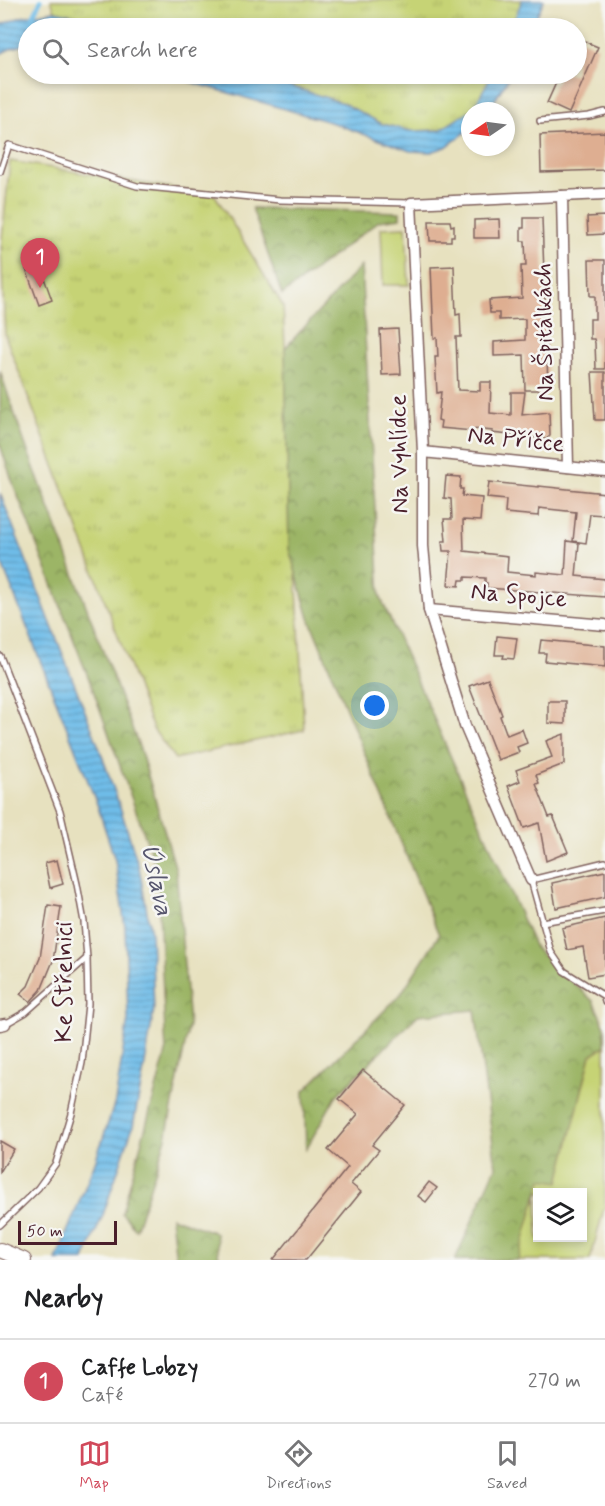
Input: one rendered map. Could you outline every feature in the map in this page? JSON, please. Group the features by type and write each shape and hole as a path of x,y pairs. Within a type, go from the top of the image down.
{"street":[{"path":"411,203 605,194"},
{"name":"Na Špitálkách","path":"562,196 568,467"},
{"name":"Na Vyhlídce","path":"411,203 423,452 423,546 429,610 465,726 531,880"},
{"name":"Na Příčce","path":"423,452 605,471"},
{"name":"Na Spojce","path":"429,610 605,625"},
{"path":"2,1252 24,1260"}],"lane":[{"path":"540,121 605,112"},
{"path":"0,172 9,145 137,186 280,200 411,203"},
{"name":"Ke Střelnici","path":"0,656 60,811 84,922 88,1005 82,1063 56,1162 38,1188 0,1225"},
{"path":"604,998 564,970 551,952 531,880 605,862"},
{"path":"542,922 605,911"},
{"path":"2,1024 26,1012 87,958"}],"green space":[{"path":"51,0 522,0 515,18 85,18 55,11"},
{"path":"283,84 487,84 477,102 461,102 461,117 440,130 411,131 382,124 343,103"},
{"path":"10,161 215,195 283,306 304,730 175,759 153,729 5,335 1,248"},
{"path":"252,208 400,212 400,218 379,221 282,295"},
{"path":"406,227 409,285 383,285 381,228"},
{"path":"361,266 380,596 535,948 593,1001 605,1027 605,1046 591,1055 559,1182 542,1180 540,1188 533,1188 533,1210 518,1260 455,1260 496,1167 475,1010 418,1015 336,1096 306,1149 304,1091 401,994 439,935 309,618 289,549 285,348"},
{"path":"0,371 141,752 176,870 189,1025 166,1138 136,1230 122,1213 166,1053 157,870 92,687 0,445"},
{"path":"605,1046 605,1205 590,1260 518,1260 533,1208 533,1242 587,1242 587,1188 539,1188 542,1179 559,1182 591,1055"},
{"path":"171,1217 216,1233 219,1260 176,1260"}],"water":[{"path":"522,0 544,0 536,18 515,18"},
{"path":"55,11 85,18 18,18"},
{"path":"18,18 18,46 0,54 0,25"},
{"path":"198,84 283,84 343,103 382,124 411,131 440,130 461,117 461,136 446,147 431,152 410,151 333,123"},
{"path":"487,84 505,84 494,102 477,102"},
{"path":"0,493 99,747 120,807 139,867 151,933 154,1009 133,1126 103,1215 84,1260 56,1260 95,1162 115,1102 128,1019 125,927 115,860 97,804 0,559"}],"building":[{"path":"587,42 598,47 587,72"},
{"path":"556,84 582,84 569,113 547,103"},
{"path":"605,132 605,170 541,172 540,135"},
{"path":"605,216 605,234 588,235 587,217"},
{"path":"524,218 542,218 548,386 543,387 543,390 525,390 524,355 494,356 494,342 525,340 525,319 499,320 499,313 490,313 489,300 522,298 521,266 526,266 525,241 521,241"},
{"path":"499,219 500,238 474,238 474,220"},
{"path":"429,221 450,221 451,226 454,225 454,236 451,236 451,241 430,241"},
{"path":"589,260 605,260 605,369 596,369 595,343 594,339 590,339 590,319 595,319 595,296 590,296"},
{"path":"39,264 52,300 39,305 26,269"},
{"path":"454,266 456,315 460,314 461,337 456,337 458,390 480,391 480,382 491,382 490,413 511,415 511,392 525,392 522,415 549,412 550,436 546,439 492,433 493,431 440,428 441,421 438,420 441,392 437,393 435,357 438,357 437,338 434,338 431,267"},
{"path":"398,329 401,374 382,375 380,330"},
{"path":"592,372 605,372 605,420 595,420"},
{"path":"446,476 461,477 462,496 482,498 480,521 463,520 464,551 508,556 507,572 565,575 567,541 579,543 576,576 605,579 605,597 487,588 485,578 465,577 465,580 460,580 459,586 448,585 451,551 443,551 442,541 446,541 444,519 452,519 451,499 444,498"},
{"path":"489,482 605,493 604,515 590,514 586,543 573,541 576,512 539,508 538,516 505,513 506,500 487,498"},
{"path":"497,636 517,638 514,659 503,658 504,655 495,655"},
{"path":"541,640 605,646 605,667 545,661 546,653 539,653"},
{"path":"488,679 507,735 522,729 527,743 517,747 519,752 498,760 469,686"},
{"path":"548,701 565,701 565,724 548,723"},
{"path":"564,734 564,764 536,775 539,783 536,784 549,817 553,816 568,852 546,861 539,823 524,828 508,786 520,781 516,770 552,757 546,741"},
{"path":"57,860 63,884 50,888 45,863"},
{"path":"605,871 605,897 556,908 552,883"},
{"path":"48,905 61,907 53,961 41,990 30,1002 20,994 28,986 40,958"},
{"path":"605,918 605,974 588,977 583,947 567,950 562,928"},
{"path":"363,1070 405,1105 372,1145 379,1150 351,1184 361,1192 306,1260 273,1260 348,1167 328,1150 358,1114 339,1099"},
{"path":"0,1141 14,1149 0,1172"},
{"path":"429,1182 437,1188 426,1202 418,1196"}],"waterway":[{"path":"32,18 41,0"}],"place":[{"name":"Caffe Lobzy","path":"40,288"}],"water label":[{"name":"Úslava","path":"156,879"}]}
